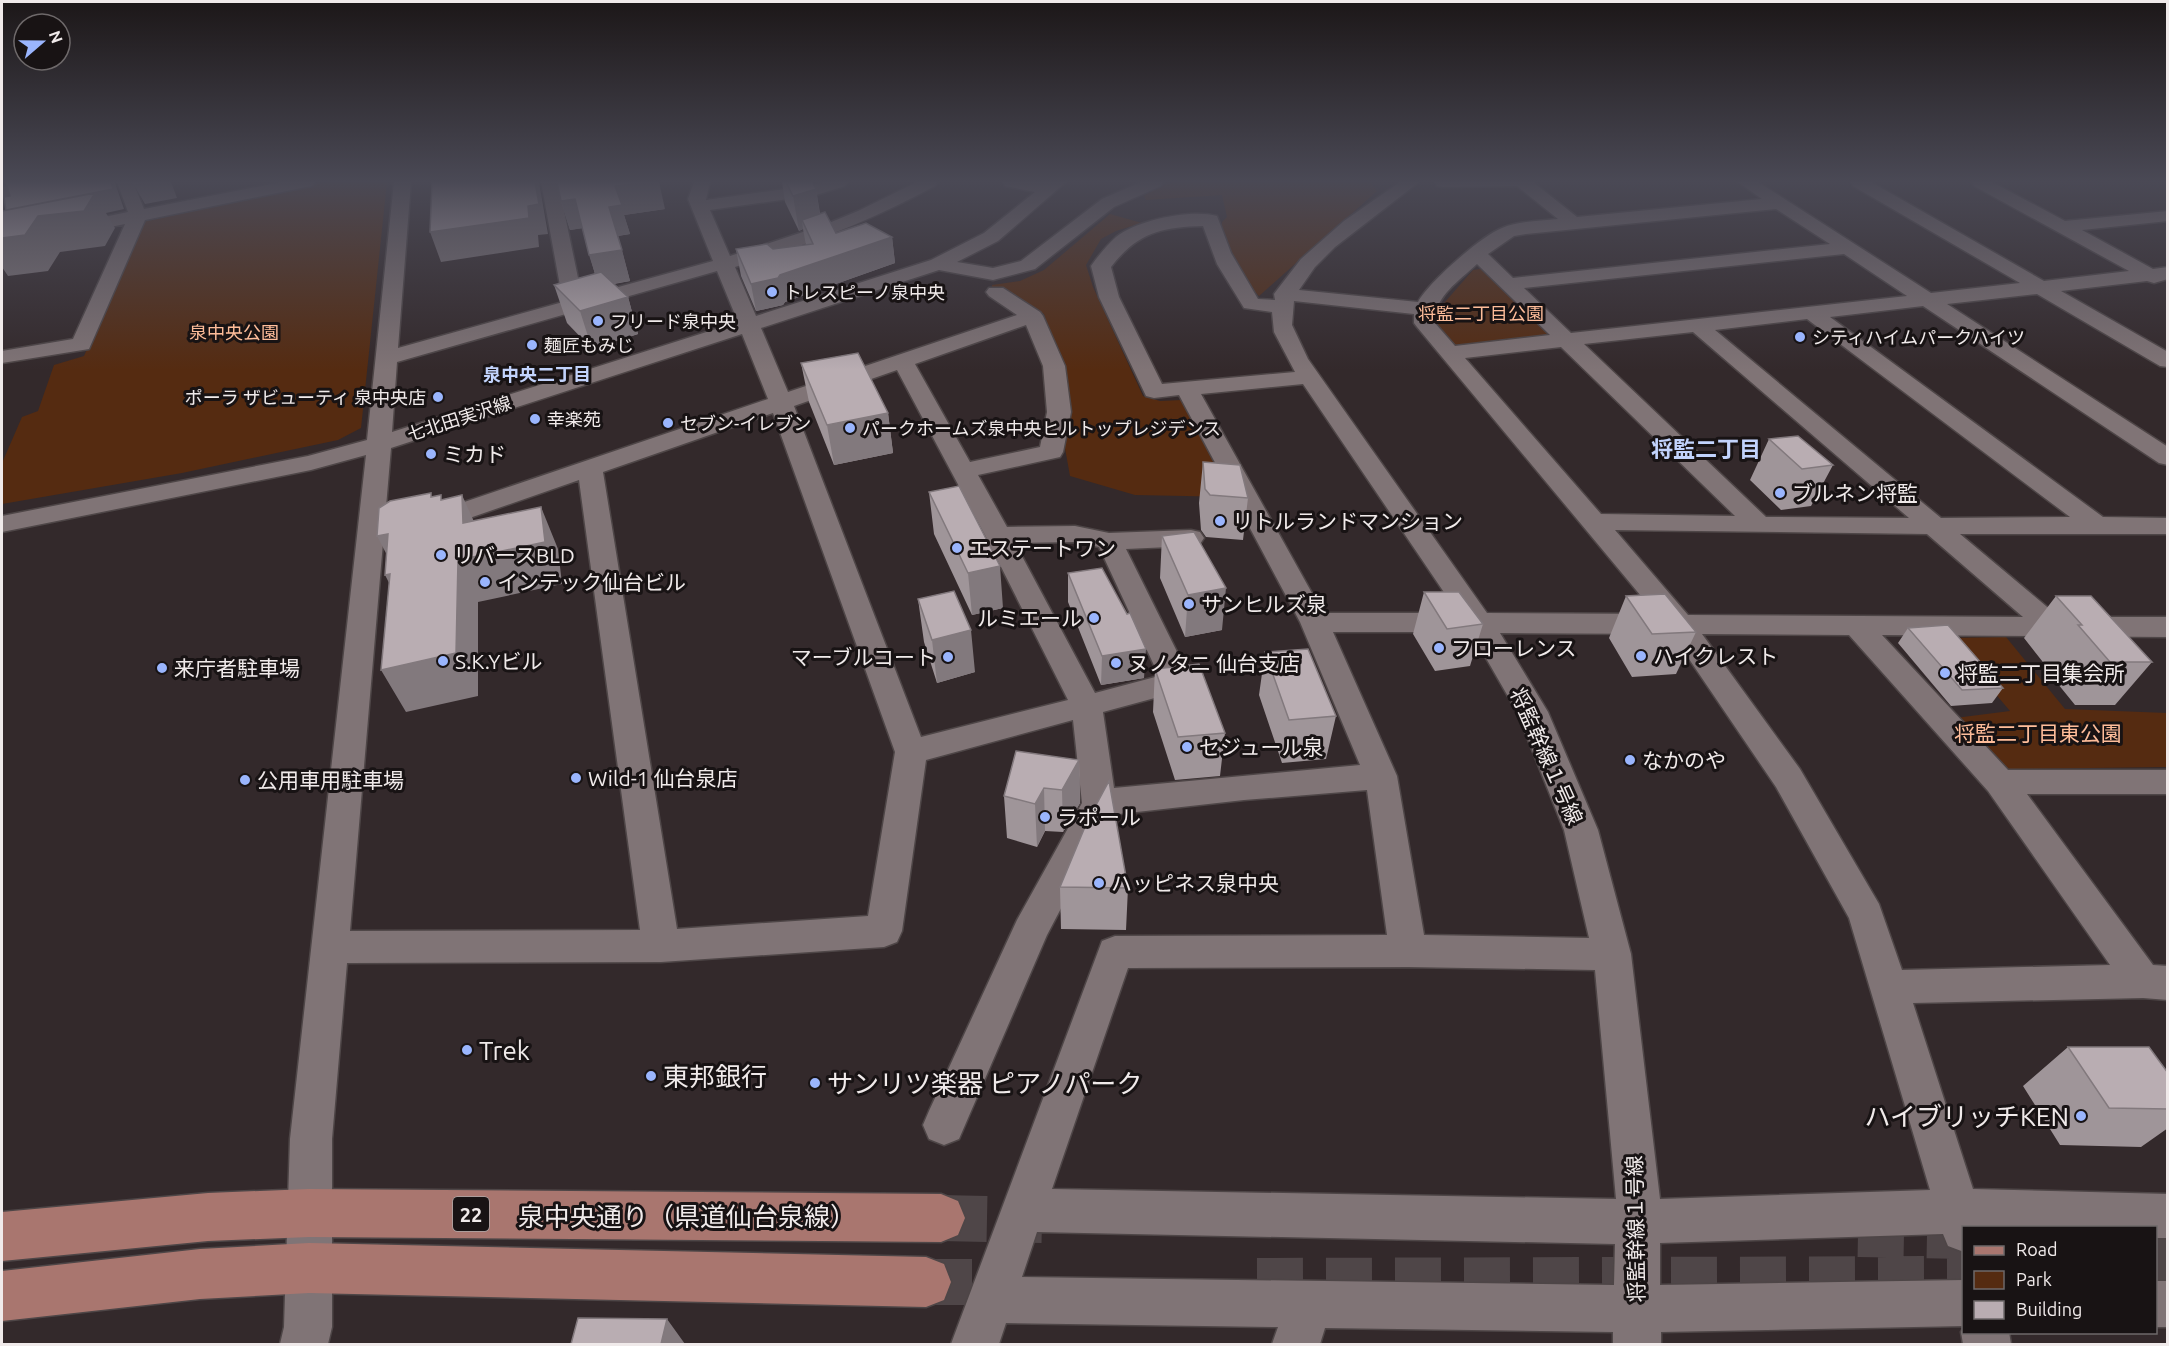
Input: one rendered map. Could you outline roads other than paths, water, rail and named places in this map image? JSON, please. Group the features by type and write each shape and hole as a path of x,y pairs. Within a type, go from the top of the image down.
{"main road":[{"name":"泉中央通り（県道仙台泉線）","path":"2,1237 208,1217 309,1213 942,1218"},
{"path":"2,1296 200,1274 309,1268 926,1282"}],"street":[{"path":"2,357 81,345 125,245"},
{"path":"304,1344 308,1327 311,1139 328,947 390,536 379,444 396,245"},
{"path":"562,245 574,306"},
{"path":"328,947 661,946 884,931 911,752 781,402 716,245"},
{"path":"386,358 724,264 785,245"},
{"name":"七北田実沢線","path":"2,524 311,463 379,444 938,264 976,245"},
{"path":"938,264 993,274 1028,265 1054,245"},
{"path":"1120,245 1101,266 1109,297 1154,391 1309,378"},
{"path":"1218,245 1228,268 1251,304 1284,301 1425,309"},
{"path":"1284,301 1302,268 1327,245"},
{"path":"1487,245 1432,295 1425,309 1424,323 1681,626 1788,778 1866,915 1961,1221"},
{"path":"1844,245 2168,458"},
{"path":"1968,245 2168,361"},
{"path":"2098,245 2162,277"},
{"path":"1509,284 1849,248"},
{"path":"1477,254 1759,525"},
{"path":"1450,353 2041,287 2162,277"},
{"path":"963,471 1052,452 1059,412 1054,366 1033,316 996,292"},
{"name":"将監幹線１号線","path":"1284,301 1282,323 1293,351 1309,378 1480,624 1532,712 1581,830 1612,954 1638,1191 1637,1327"},
{"path":"1812,313 2095,523"},
{"path":"390,536 1033,316"},
{"path":"1698,326 2051,625"},
{"path":"902,360 998,535 1087,707 1099,803 1030,931 944,1125"},
{"path":"1187,389 1314,622 1381,776 1408,951"},
{"path":"590,467 661,946"},
{"path":"1592,522 1935,526 2095,523 2168,526"},
{"path":"998,535 1075,534 1109,541 1191,538"},
{"path":"911,752 1177,682 1109,541"},
{"path":"1314,622 1681,626 2168,627"},
{"path":"1857,626 2000,782 2046,849 2155,982"},
{"path":"1099,803 1381,776"},
{"path":"2000,782 2168,782"},
{"path":"975,1344 993,1300 1022,1210 1114,952 1408,951 1612,954"},
{"path":"1889,987 2155,982"},
{"path":"1022,1210 1637,1222 1961,1221 2168,1216"},
{"path":"993,1300 1302,1325 1637,1327 1962,1303"}],"tunnel":[{"path":"941,1218 1042,1220"},
{"path":"1858,1234 1962,1236"},
{"path":"2157,1240 2168,1240"},
{"path":"2157,1278 2168,1278"},
{"path":"1257,1281 1962,1279"},
{"path":"926,1282 1020,1282"}],"place":[{"name":"トレスピーノ泉中央","path":"772,292"},
{"name":"フリード泉中央","path":"598,321"},
{"name":"シティハイムパークハイツ","path":"1800,337"},
{"name":"麺匠もみじ","path":"532,345"},
{"name":"ポーラ ザビューティ 泉中央店","path":"438,397"},
{"name":"幸楽苑","path":"535,419"},
{"name":"セブン-イレブン","path":"668,423"},
{"name":"パークホームズ泉中央ヒルトップレジデンス","path":"850,428"},
{"name":"ミカド","path":"431,454"},
{"name":"ブルネン将監","path":"1780,493"},
{"name":"リトルランドマンション","path":"1220,521"},
{"name":"エステートワン","path":"957,548"},
{"name":"リバースBLD","path":"441,555"},
{"name":"インテック仙台ビル","path":"485,582"},
{"name":"サンヒルズ泉","path":"1189,604"},
{"name":"ルミエール","path":"1094,618"},
{"name":"フローレンス","path":"1439,648"},
{"name":"ハイクレスト","path":"1641,656"},
{"name":"マーブルコート","path":"948,657"},
{"name":"S.K.Yビル","path":"443,661"},
{"name":"ヌノタニ 仙台支店","path":"1116,663"},
{"name":"来庁者駐車場","path":"162,668"},
{"name":"将監二丁目集会所","path":"1945,673"},
{"name":"セジュール泉","path":"1187,747"},
{"name":"なかのや","path":"1630,760"},
{"name":"Wild-1 仙台泉店","path":"576,778"},
{"name":"公用車用駐車場","path":"245,780"},
{"name":"ラポール","path":"1045,817"},
{"name":"ハッピネス泉中央","path":"1099,883"},
{"name":"Trek","path":"467,1050"},
{"name":"東邦銀行","path":"651,1076"},
{"name":"サンリツ楽器 ピアノパーク","path":"815,1083"},
{"name":"ハイブリッチKEN","path":"2081,1116"}],"district":[{"name":"泉中央二丁目","path":"537,374"},
{"name":"将監二丁目","path":"1706,448"}],"park label":[{"name":"将監二丁目公園","path":"1481,313"},
{"name":"泉中央公園","path":"234,332"},
{"name":"将監二丁目東公園","path":"2038,733"}]}
